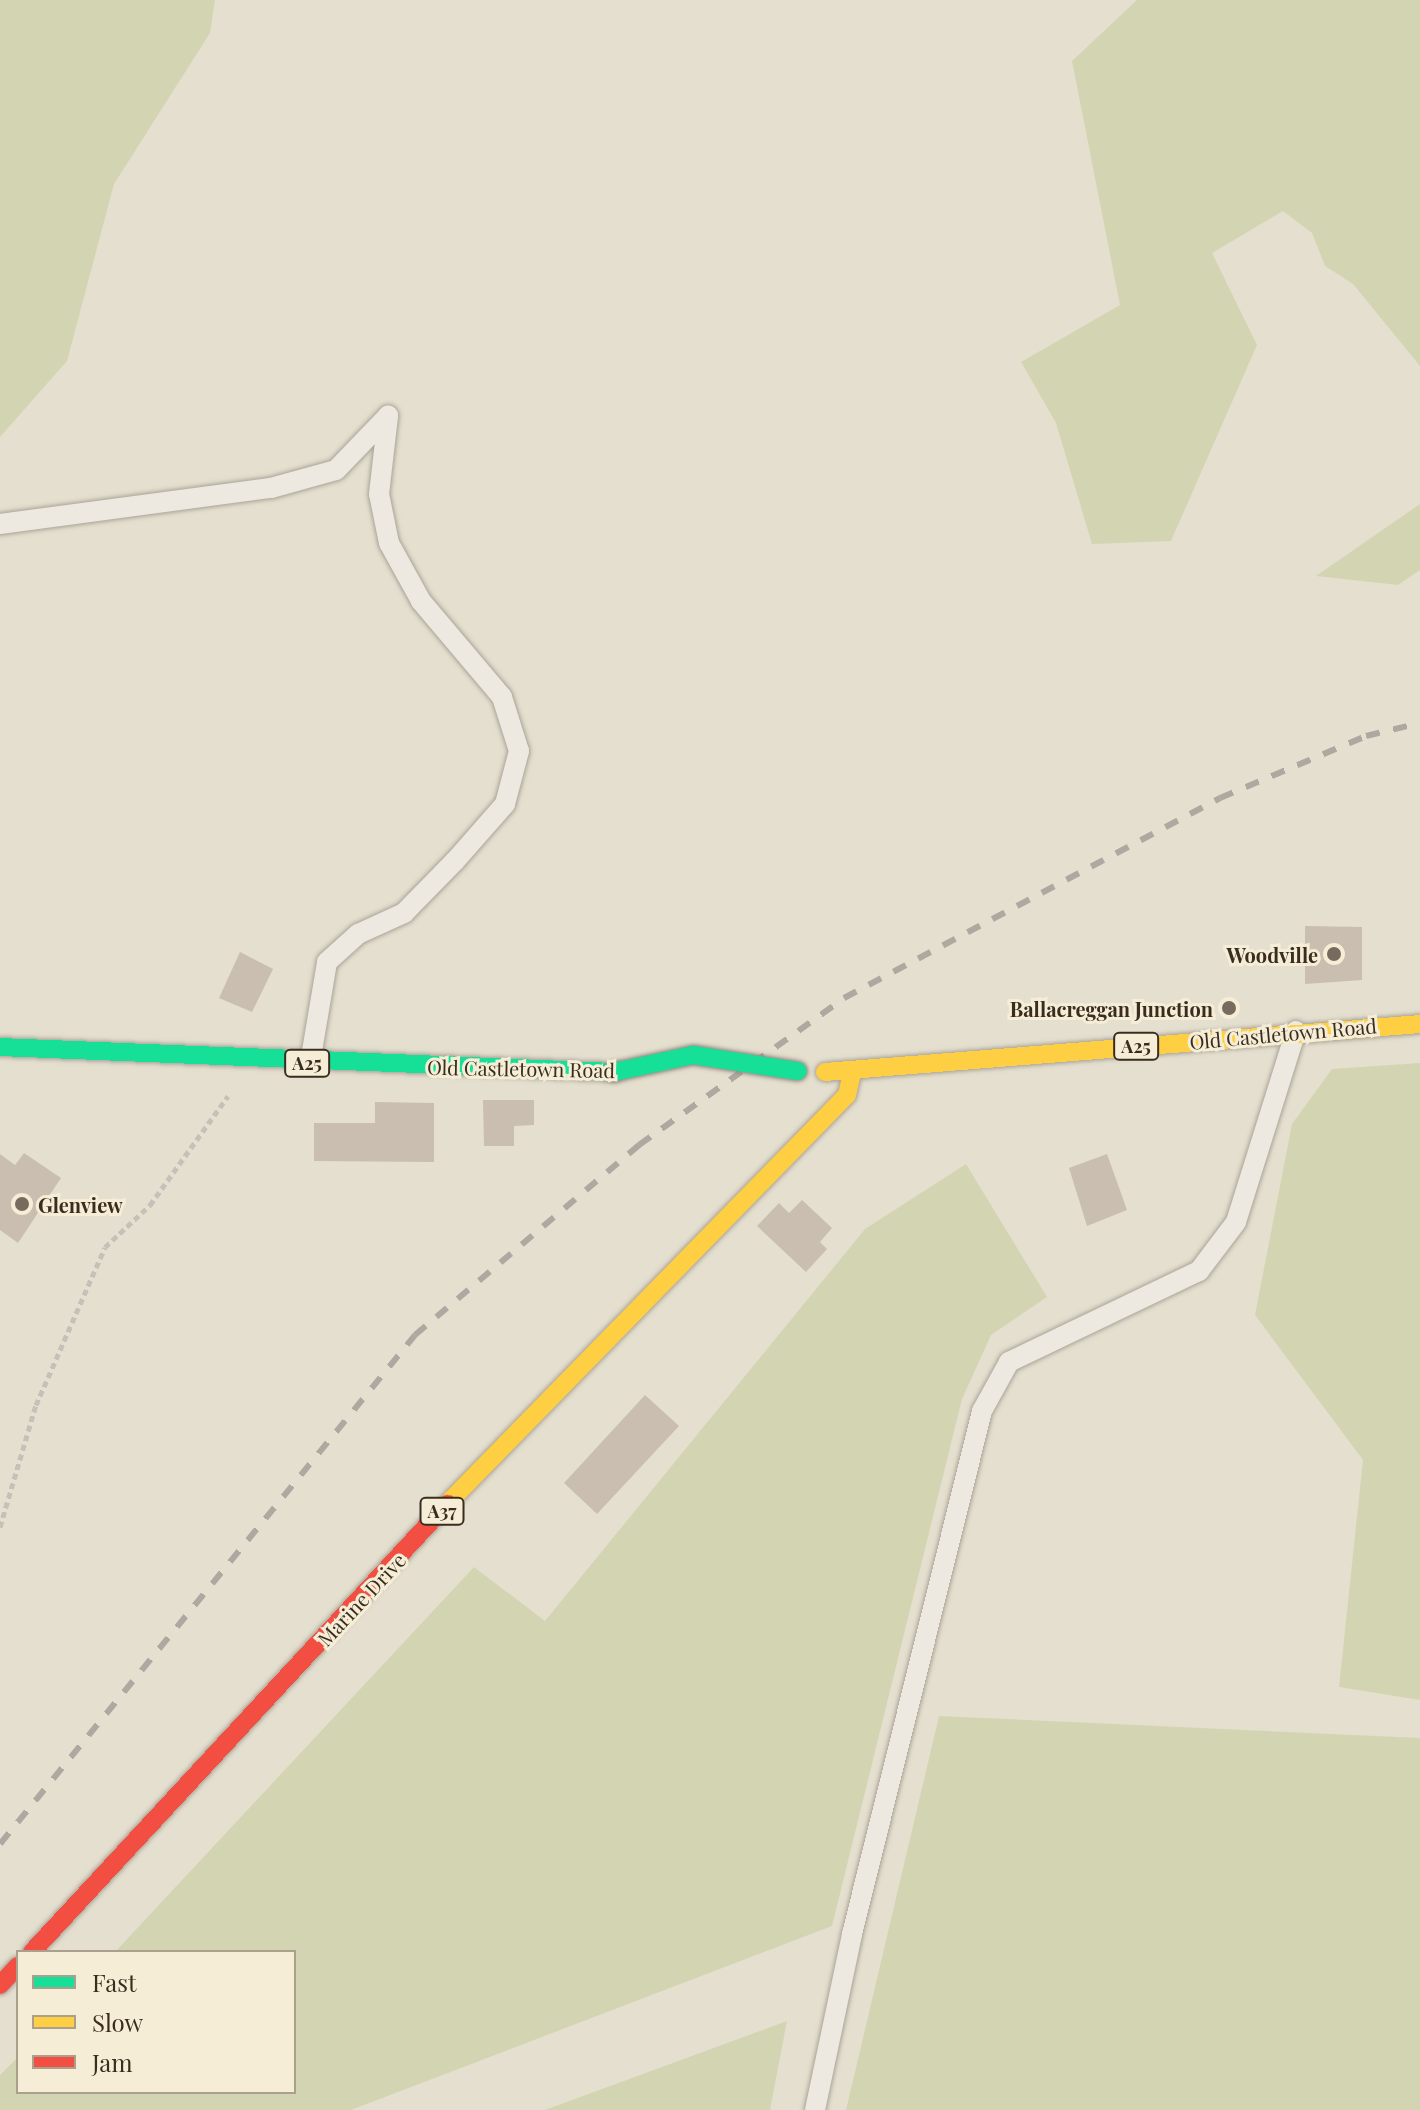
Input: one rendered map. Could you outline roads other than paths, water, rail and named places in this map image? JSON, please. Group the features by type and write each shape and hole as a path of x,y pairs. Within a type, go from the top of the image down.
{"main road":[{"name":"Old Castletown Road","path":"0,1047 236,1060 614,1072 693,1055 798,1071 852,1074 1296,1031 1420,1024"},
{"name":"Marine Drive","path":"34,1950 528,1417 847,1095 852,1074"},
{"path":"0,1985 16,1968"}],"lane":[{"path":"0,524 271,488 336,470 388,416 379,494 389,543 421,601 502,697 519,751 505,804 455,861 404,913 358,934 327,962 310,1063"},
{"path":"815,2110 852,1934 982,1411 1009,1362 1199,1271 1236,1222 1296,1031"}],"railway":[{"path":"0,1844 415,1335 639,1145 844,998 1220,798 1366,736 1420,723"}],"place":[{"name":"Woodville","path":"1334,954"},
{"name":"Ballacreggan Junction","path":"1229,1008"},
{"name":"Glenview","path":"22,1204"}]}
